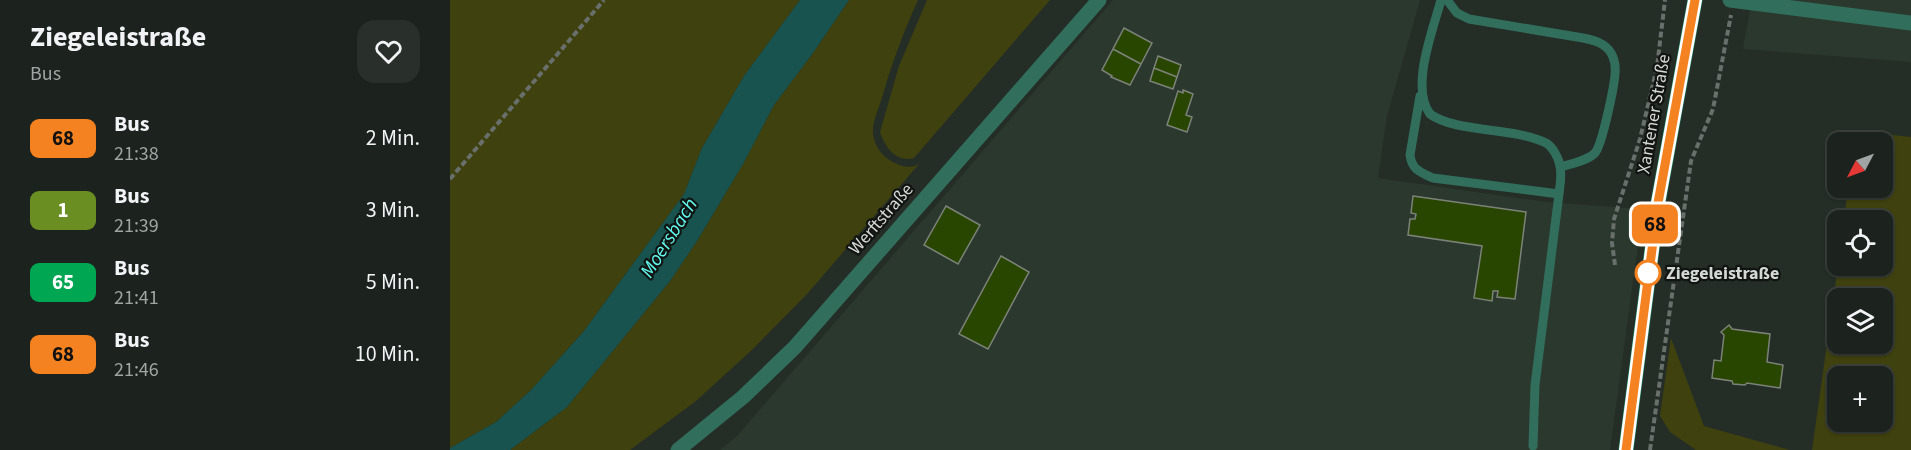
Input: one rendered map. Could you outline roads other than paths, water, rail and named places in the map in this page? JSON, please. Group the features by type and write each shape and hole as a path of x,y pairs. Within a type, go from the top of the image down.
{"main road":[{"name":"Xantener Straße","path":"1626,450 1658,203 1695,0"}],"street":[{"name":"Werftstraße","path":"678,450 743,397 795,347 1099,0"},
{"path":"1732,1 1911,23"}],"lane":[{"path":"1441,0 1425,61 1410,155 1411,163 1417,171 1433,178 1559,194"},
{"path":"1447,0 1457,13 1469,19 1598,41 1611,52 1616,65 1615,80 1602,138 1596,152 1582,160 1560,166"},
{"path":"1421,88 1425,108 1434,117 1548,144 1560,166 1559,194 1535,385 1533,446"}],"water":[{"name":"Moersbach","path":"800,0 849,0 774,105 743,164 670,281 567,407 510,450 450,450 496,422 531,390 584,331 684,194 702,148 744,76"}],"place":[{"name":"Ziegeleistraße","path":"1648,273"}]}
